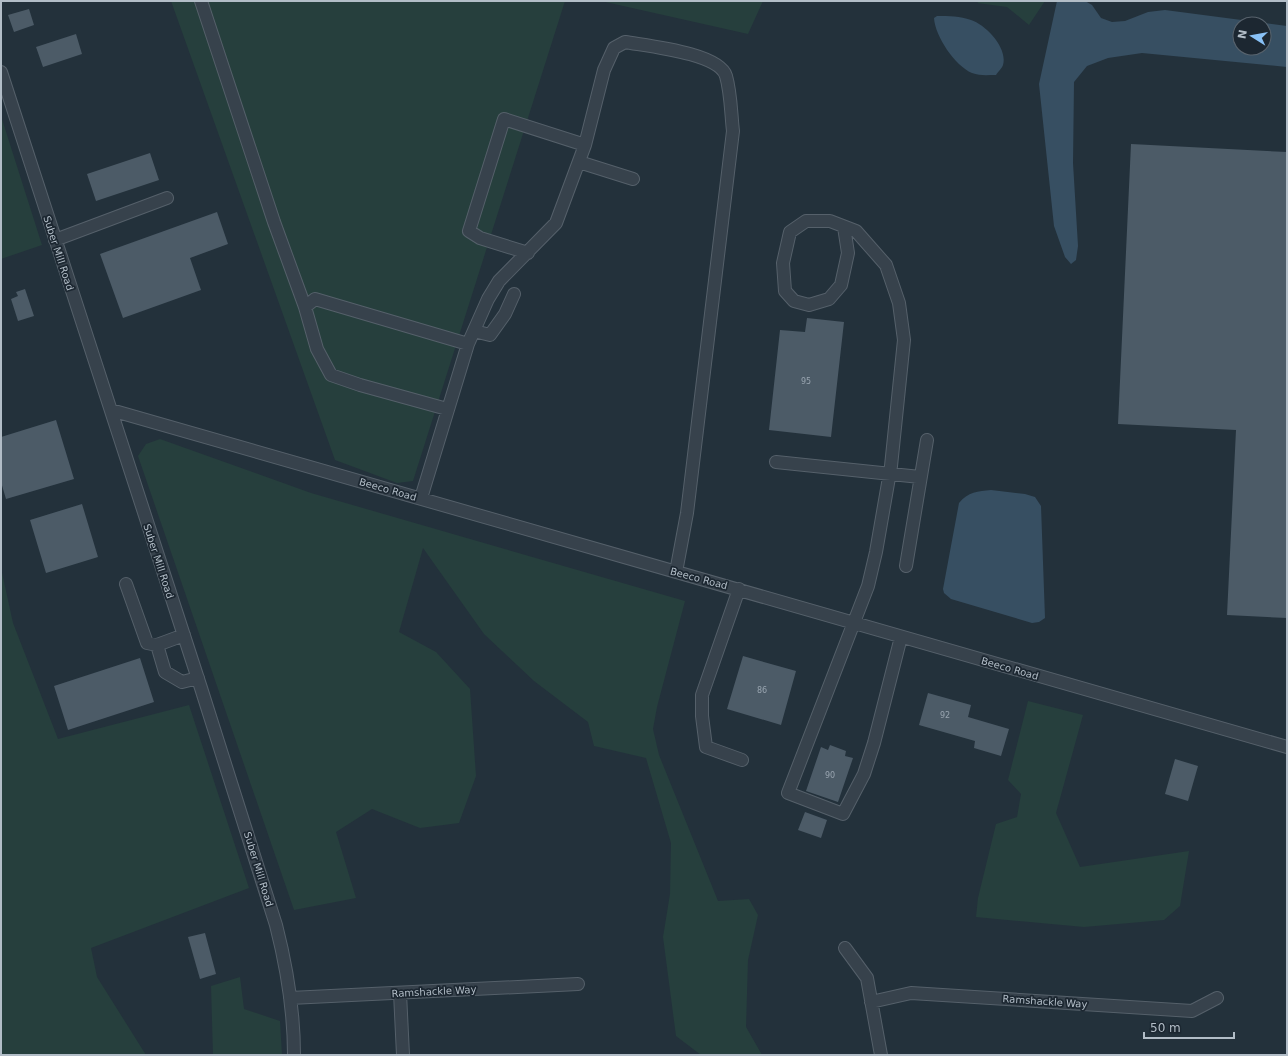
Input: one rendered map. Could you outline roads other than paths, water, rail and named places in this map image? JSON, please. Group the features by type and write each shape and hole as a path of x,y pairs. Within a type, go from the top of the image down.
{"street":[{"path":"201,1 274,222 305,307 317,349 331,375 367,387 448,409"},
{"path":"421,498 468,344 488,299 499,281 556,223 585,145 604,70 614,48 625,42 678,51 711,60 726,75 733,131 687,513 676,572"},
{"name":"Suber Mill Road","path":"1,72 198,678 276,925 284,955 290,998 294,1030 294,1055"},
{"path":"528,253 480,238 469,232 504,119 585,145"},
{"path":"579,162 633,179"},
{"path":"55,240 167,198"},
{"path":"844,227 848,253 841,285 829,299 808,305 794,301 785,291 783,264 790,232 806,221 830,221 856,231 886,265 899,303 904,340 890,474 876,552 868,586 788,793 843,814 864,774 874,743 901,637"},
{"path":"474,331 490,335 505,314 514,294"},
{"path":"305,307 315,299 468,344"},
{"name":"Beeco Road","path":"111,410 1287,747"},
{"path":"906,566 927,440"},
{"path":"776,462 920,477"},
{"path":"126,584 147,644 157,645 184,635"},
{"path":"739,589 702,695 702,716 706,746 742,760"},
{"path":"157,645 165,672 182,682 198,678"},
{"path":"845,948 866,978 881,1055"},
{"name":"Ramshackle Way","path":"290,998 578,984"},
{"path":"400,992 403,1055"},
{"name":"Ramshackle Way","path":"871,1002 911,993 1192,1011 1218,998"}],"water":[{"path":"1057,1 1085,1 1092,5 1101,18 1112,22 1125,21 1148,12 1165,10 1232,19 1232,56 1272,56 1272,24 1287,26 1287,67 1142,53 1108,58 1087,66 1074,82 1073,163 1078,246 1076,260 1071,264 1065,257 1054,226 1039,84"},
{"path":"937,16 954,16 971,20 989,32 999,45 1004,58 1003,65 996,75 975,74 959,64 947,50 938,33 934,18"},
{"path":"991,490 1025,494 1035,497 1041,506 1045,618 1039,622 1032,623 951,599 944,593 943,589 959,503 966,496"}]}
